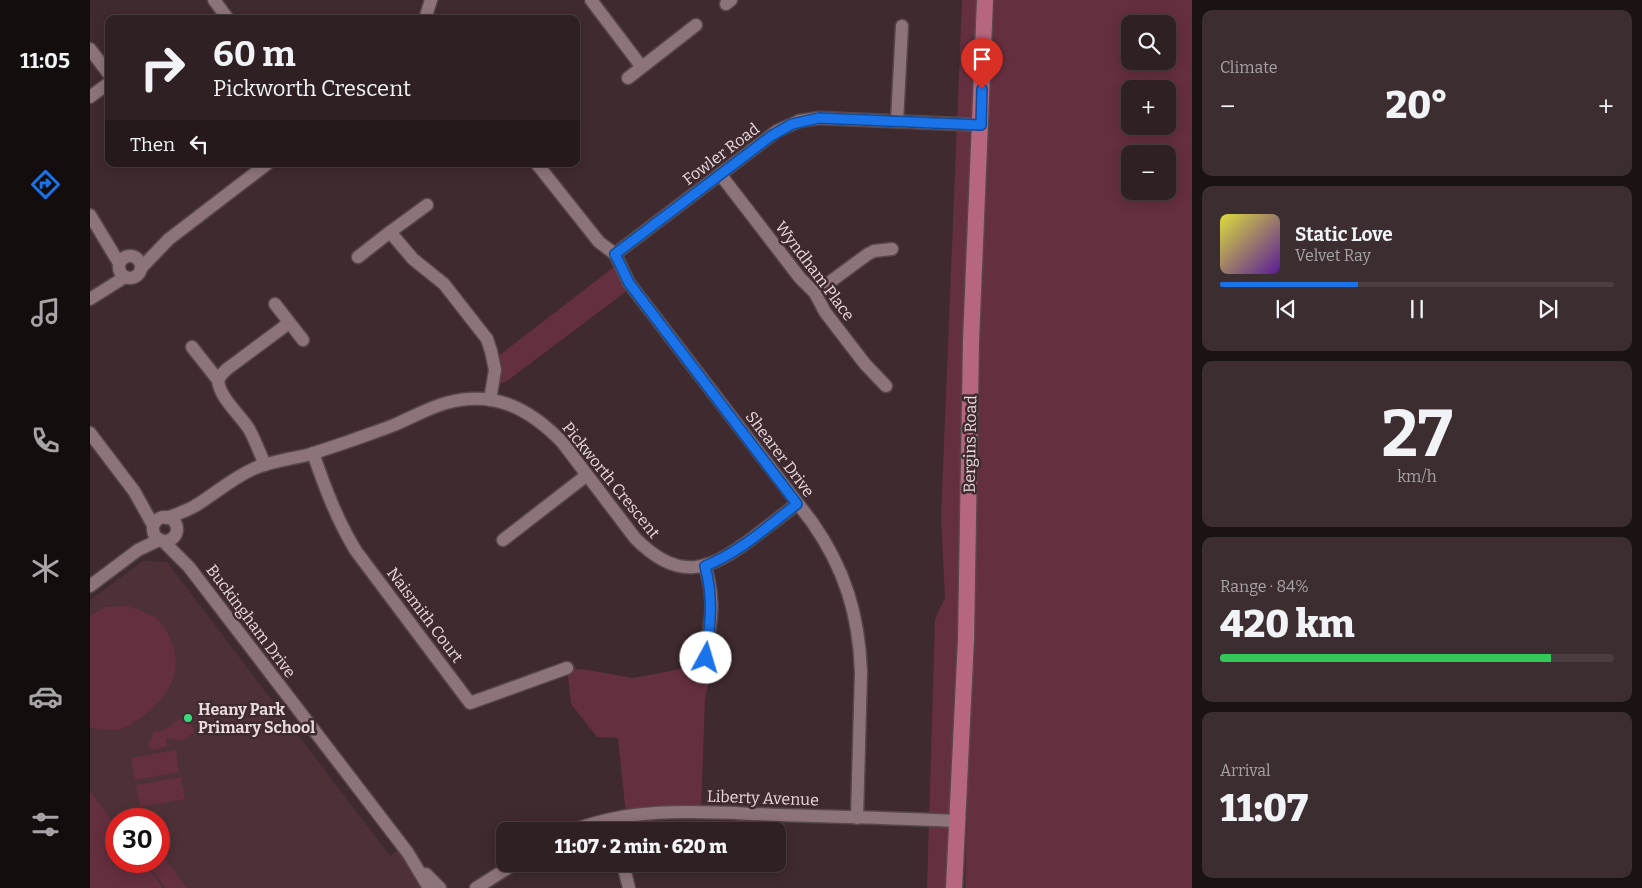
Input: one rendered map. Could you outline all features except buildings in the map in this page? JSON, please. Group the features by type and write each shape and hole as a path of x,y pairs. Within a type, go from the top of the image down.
{"main road":[{"name":"Bergins Road","path":"954,888 966,639 971,340 985,0"}],"street":[{"path":"214,0 225,15"},
{"path":"591,0 641,66"},
{"path":"628,78 641,66 696,26"},
{"path":"897,121 902,26"},
{"path":"90,49 105,69"},
{"path":"90,98 105,86"},
{"name":"Fowler Road","path":"615,254 777,131 799,121 819,118 981,125"},
{"path":"92,298 128,265 169,239 263,167"},
{"name":"Shearer Drive","path":"539,167 599,242 615,254 629,283 818,530 835,560 848,591 856,621 862,672 857,818"},
{"name":"Wyndham Place","path":"720,174 800,278 815,294 825,312 865,364 886,386"},
{"path":"358,257 427,205"},
{"path":"92,217 128,265"},
{"path":"390,232 413,260 444,284 487,339 495,370 490,400"},
{"path":"815,294 868,254 874,251 892,249"},
{"path":"275,304 303,340"},
{"path":"218,380 227,369 289,323"},
{"path":"192,347 218,380 221,393 248,428 265,465"},
{"name":"Pickworth Crescent","path":"166,518 185,512 234,478 265,465 313,453 394,425 446,403 474,400 490,400 517,407 533,416 548,428 562,442 635,538 650,552 676,565 690,567 705,566 730,554 797,504"},
{"path":"90,433 134,491 166,518 174,522 176,531 172,539 157,535"},
{"name":"Naismith Court","path":"313,453 331,504 356,551 470,703 566,668"},
{"path":"503,540 587,475"},
{"name":"Buckingham Drive","path":"134,491 157,535 189,567 414,862 429,888"},
{"name":"Pickworth Crescent","path":"176,531 197,505"},
{"path":"90,586 157,535 158,520 166,518"},
{"name":"Buckingham Drive","path":"176,531 189,567"},
{"path":"705,566 712,600 706,658 711,671"},
{"name":"Liberty Avenue","path":"621,822 638,814 671,812 956,821"},
{"name":"Buckingham Drive","path":"414,862 440,888"},
{"path":"476,888 503,872"},
{"path":"625,872 629,888"},
{"path":"486,888 500,874"}],"shaded area":[{"path":"962,0 985,0 954,888 927,888 935,619 945,598 941,518"},
{"path":"992,0 1192,0 1192,888 965,888 977,400"},
{"path":"619,263 632,287 507,381 494,386 493,360"},
{"name":"Heany Park Primary School","path":"143,561 167,562 390,856 403,847 429,888 163,888 152,873 170,873 170,808 105,808 105,812 90,792 90,600"},
{"path":"127,606 151,615 165,628 175,655 173,677 169,688 156,705 130,725 117,730 103,730 90,727 90,616 106,607"},
{"path":"567,668 633,678 686,668 711,671 705,699 701,812 626,816 618,738 597,737 571,704"},
{"path":"184,716 194,732 183,741 166,738 166,747 152,750 148,746 154,731 161,732"},
{"path":"176,750 179,772 135,780 131,758"},
{"path":"181,777 185,799 140,807 136,785"},
{"path":"90,791 105,811 105,873 152,873 163,888 90,888"},
{"path":"170,866 187,888 166,888 155,873 170,873"}],"place":[{"name":"Heany Park Primary School","path":"188,718"}],"route":[{"path":"706,658 712,600 705,566 736,550 797,504 629,283 615,254 777,131 792,124 819,118 981,125 982,89"}]}
